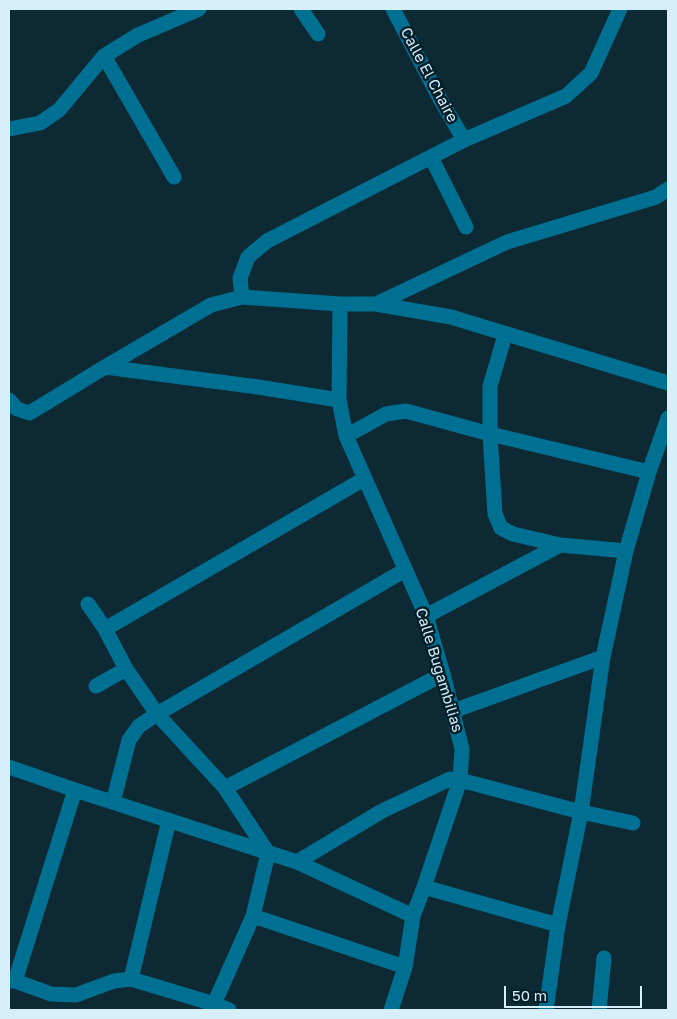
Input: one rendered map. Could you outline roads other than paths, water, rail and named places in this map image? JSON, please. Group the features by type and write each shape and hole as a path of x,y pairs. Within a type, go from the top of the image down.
{"street":[{"path":"9,129 40,123 59,110 104,56 138,35 198,9"},
{"path":"301,9 318,34"},
{"name":"Calle El Chaire","path":"393,9 440,99 464,140"},
{"path":"242,297 240,278 248,256 267,241 464,140 566,96 592,73 620,9"},
{"path":"104,56 174,177"},
{"path":"431,157 466,227"},
{"path":"376,304 507,242 656,197 668,190"},
{"path":"9,400 17,409 28,413 211,305 242,297 340,304 376,304 451,317 505,335 668,383"},
{"name":"Calle Bugambilias","path":"340,304 339,400 346,436 426,616 462,749 460,780 413,916 405,967 391,1010"},
{"path":"505,335 490,386 490,434 495,514 501,528 513,534 560,545 626,551"},
{"path":"105,367 258,387 339,400"},
{"path":"346,436 386,414 406,410 490,434 648,472"},
{"path":"546,1010 558,925 581,812 603,657 626,551 648,472 668,418"},
{"path":"105,629 364,479"},
{"path":"426,616 560,545"},
{"path":"113,802 129,740 139,726 405,570"},
{"path":"88,604 105,629 126,669 157,714 225,788 268,853 253,916 213,1007"},
{"path":"453,711 603,657"},
{"path":"96,686 126,669"},
{"path":"225,788 443,674"},
{"path":"9,768 297,862 413,916"},
{"path":"297,862 382,811 450,779 633,823"},
{"path":"75,790 12,981 51,994 76,995 114,981 131,979 213,1007 229,1010"},
{"path":"131,979 169,820"},
{"path":"424,887 558,925"},
{"path":"253,916 405,967"},
{"path":"599,1010 604,958"}]}
